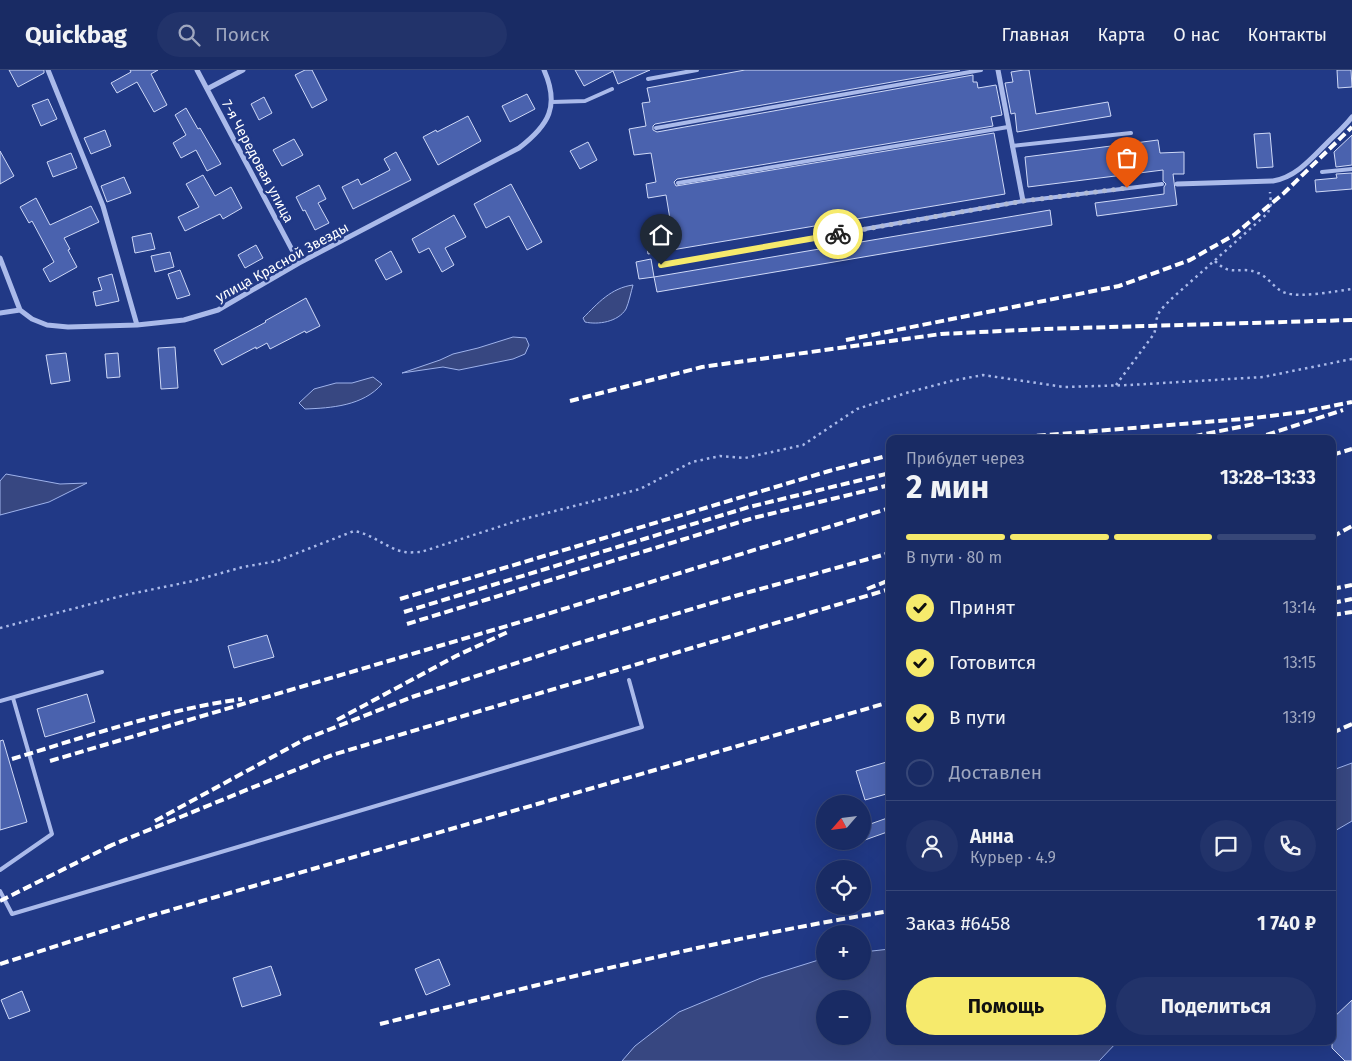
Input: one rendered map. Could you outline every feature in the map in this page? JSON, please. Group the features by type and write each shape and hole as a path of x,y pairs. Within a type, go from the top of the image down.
{"street":[{"path":"48,70 103,206 137,325"},
{"name":"7-я Чередовая улица","path":"197,70 299,263"},
{"path":"207,88 243,70"},
{"path":"544,70 550,85 552,102"},
{"path":"998,70 1023,201"},
{"name":"улица Красной Звезды","path":"20,310 32,319 47,325 68,327 137,325 184,320 218,310 299,263 519,148 536,135 546,119 552,102"},
{"path":"1176,184 1268,182 1281,180 1303,167 1352,118"},
{"path":"0,258 20,310 0,313"}],"lane":[{"path":"648,79 697,70"},
{"path":"656,128 981,70"},
{"path":"552,102 585,101 612,89"},
{"path":"678,183 1008,128"},
{"path":"1012,146 1131,133"},
{"path":"1322,172 1352,169"},
{"path":"661,265 1023,201 1162,184"},
{"path":"0,701 102,672"},
{"path":"0,891 12,914 642,727 629,680"},
{"path":"0,870 52,834 13,698"}],"path":[{"path":"1116,385 1154,334 1159,313 1169,301 1268,213 1271,204 1268,182"},
{"path":"1216,261 1221,267 1229,271 1246,270 1260,273 1274,287 1286,294 1300,295 1352,289"},
{"path":"0,628 125,595 194,581 243,567 277,561 354,531 364,533 392,548 406,552 421,552 520,520 640,489 692,462 720,456 746,458 803,445 857,409 951,381 983,375 1064,387 1263,378 1352,359"}],"water":[{"path":"633,285 626,309 618,317 602,323 585,322 583,318 605,297 618,289"},
{"path":"513,337 526,338 529,345 525,354 513,359 459,370 443,367 402,373 453,354"},
{"path":"373,377 382,384 366,397 356,401 325,408 305,409 299,403 314,389 336,383 352,383"},
{"path":"6,474 60,484 87,483 49,502 0,515 0,481"},
{"path":"1352,763 1352,821 1336,830 1336,769"},
{"path":"886,949 886,1045 1114,1045 1099,1061 622,1061 635,1046 679,1012 761,978 816,961 816,980 871,980 871,951"}],"building":[{"path":"9,70 44,70 44,73 18,87"},
{"path":"130,70 158,70 151,74 167,105 154,112 137,82 117,93 111,83 131,72"},
{"path":"305,70 312,70 327,100 312,108 295,75"},
{"path":"575,70 650,70 618,84 613,71 584,86"},
{"path":"745,70 960,70 655,124 653,130 657,132 973,75 973,82 977,82 978,88 996,85 1002,115 991,117 993,126 677,179 674,182 676,186 994,133 1005,194 648,254 645,235 672,231 666,195 648,198 646,184 656,182 651,153 634,155 629,129 646,126 642,103 650,102 647,88"},
{"path":"1029,70 1036,114 1108,102 1111,116 1017,132 1015,113 1011,114 1005,83 1013,82 1011,72"},
{"path":"1337,70 1351,70 1352,87 1338,88"},
{"path":"527,94 535,109 510,122 502,106"},
{"path":"264,97 272,113 259,120 251,104"},
{"path":"48,99 57,119 41,126 32,105"},
{"path":"186,108 221,164 207,171 196,150 181,158 173,143 186,135 175,115"},
{"path":"468,116 481,141 438,165 423,137"},
{"path":"105,130 111,146 91,154 84,138"},
{"path":"1270,133 1273,167 1257,168 1254,134"},
{"path":"1352,135 1352,165 1336,167 1334,152"},
{"path":"294,139 303,155 282,166 273,150"},
{"path":"1158,140 1160,153 1184,152 1184,174 1173,174 1177,205 1097,216 1095,203 1164,194 1166,184 1163,181 1163,170 1028,187 1025,157"},
{"path":"588,142 597,160 580,169 570,151"},
{"path":"0,151 14,176 0,184"},
{"path":"396,152 411,180 353,209 342,187 358,179 361,185 390,170 384,159"},
{"path":"71,153 77,168 53,177 47,162"},
{"path":"1352,173 1352,189 1316,192 1315,180 1337,178 1336,174"},
{"path":"203,175 215,196 231,187 242,208 223,219 220,214 185,231 178,217 199,207 186,184"},
{"path":"124,177 131,193 107,202 101,186"},
{"path":"511,184 542,242 527,250 509,216 486,228 474,204"},
{"path":"319,185 326,199 318,203 329,223 315,230 296,197"},
{"path":"36,198 50,225 91,206 99,222 64,238 77,267 50,282 43,269 54,262 32,221 29,223 20,207"},
{"path":"1050,210 1052,225 657,292 654,277"},
{"path":"454,215 466,237 445,248 454,265 442,272 429,248 419,253 412,239"},
{"path":"151,233 155,249 135,253 132,237"},
{"path":"256,245 263,258 245,268 238,255"},
{"path":"391,251 402,272 386,280 375,260"},
{"path":"170,252 174,267 155,272 151,256"},
{"path":"651,259 654,277 639,279 636,262"},
{"path":"180,270 190,295 177,299 168,274"},
{"path":"112,274 119,301 96,306 93,292 102,290 98,278"},
{"path":"306,298 320,326 306,333 305,331 270,349 267,343 256,349 256,347 222,365 214,350"},
{"path":"175,347 178,388 161,389 158,348"},
{"path":"66,353 70,381 51,384 46,355"},
{"path":"118,353 120,377 107,378 105,354"},
{"path":"267,635 274,657 234,668 228,646"},
{"path":"87,694 95,722 45,737 37,709"},
{"path":"3,740 27,822 0,830 0,741"},
{"path":"886,762 886,794 871,798 871,795 863,795 856,771"},
{"path":"886,818 886,832 871,838 871,824"},
{"path":"439,959 450,985 426,995 415,969"},
{"path":"271,966 281,995 242,1007 233,978"},
{"path":"22,991 30,1011 9,1019 1,1000"},
{"path":"1352,1000 1352,1061 1345,1061 1332,1048 1332,1045 1336,1045 1336,1015"}],"railway":[{"path":"846,340 1119,286 1190,260 1234,235 1284,193 1352,127"},
{"path":"570,401 702,367 941,334 1041,329 1352,320"},
{"path":"1047,435 1254,418 1302,412 1352,402"},
{"path":"1266,435 1343,410"},
{"path":"1200,435 1254,424"},
{"path":"1336,454 1352,449"},
{"path":"400,599 829,471 886,456"},
{"path":"404,612 749,507 886,474"},
{"path":"407,624 753,518 886,486"},
{"path":"50,761 544,615 886,509"},
{"path":"1336,535 1352,526"},
{"path":"303,740 412,697 572,645 735,596 886,554"},
{"path":"867,589 886,582"},
{"path":"1336,588 1352,585"},
{"path":"107,847 332,755 886,590"},
{"path":"1336,602 1352,599"},
{"path":"1336,614 1352,612"},
{"path":"337,720 456,656 510,631"},
{"path":"12,759 155,717 242,699"},
{"path":"0,964 150,916 886,703"},
{"path":"1336,731 1352,724"},
{"path":"155,821 309,737"},
{"path":"0,901 114,844"},
{"path":"380,1024 570,977 698,948 886,912"}],"way so far":[{"path":"838,234 1023,201 1127,188"}],"route":[{"path":"661,265 838,234"}]}
